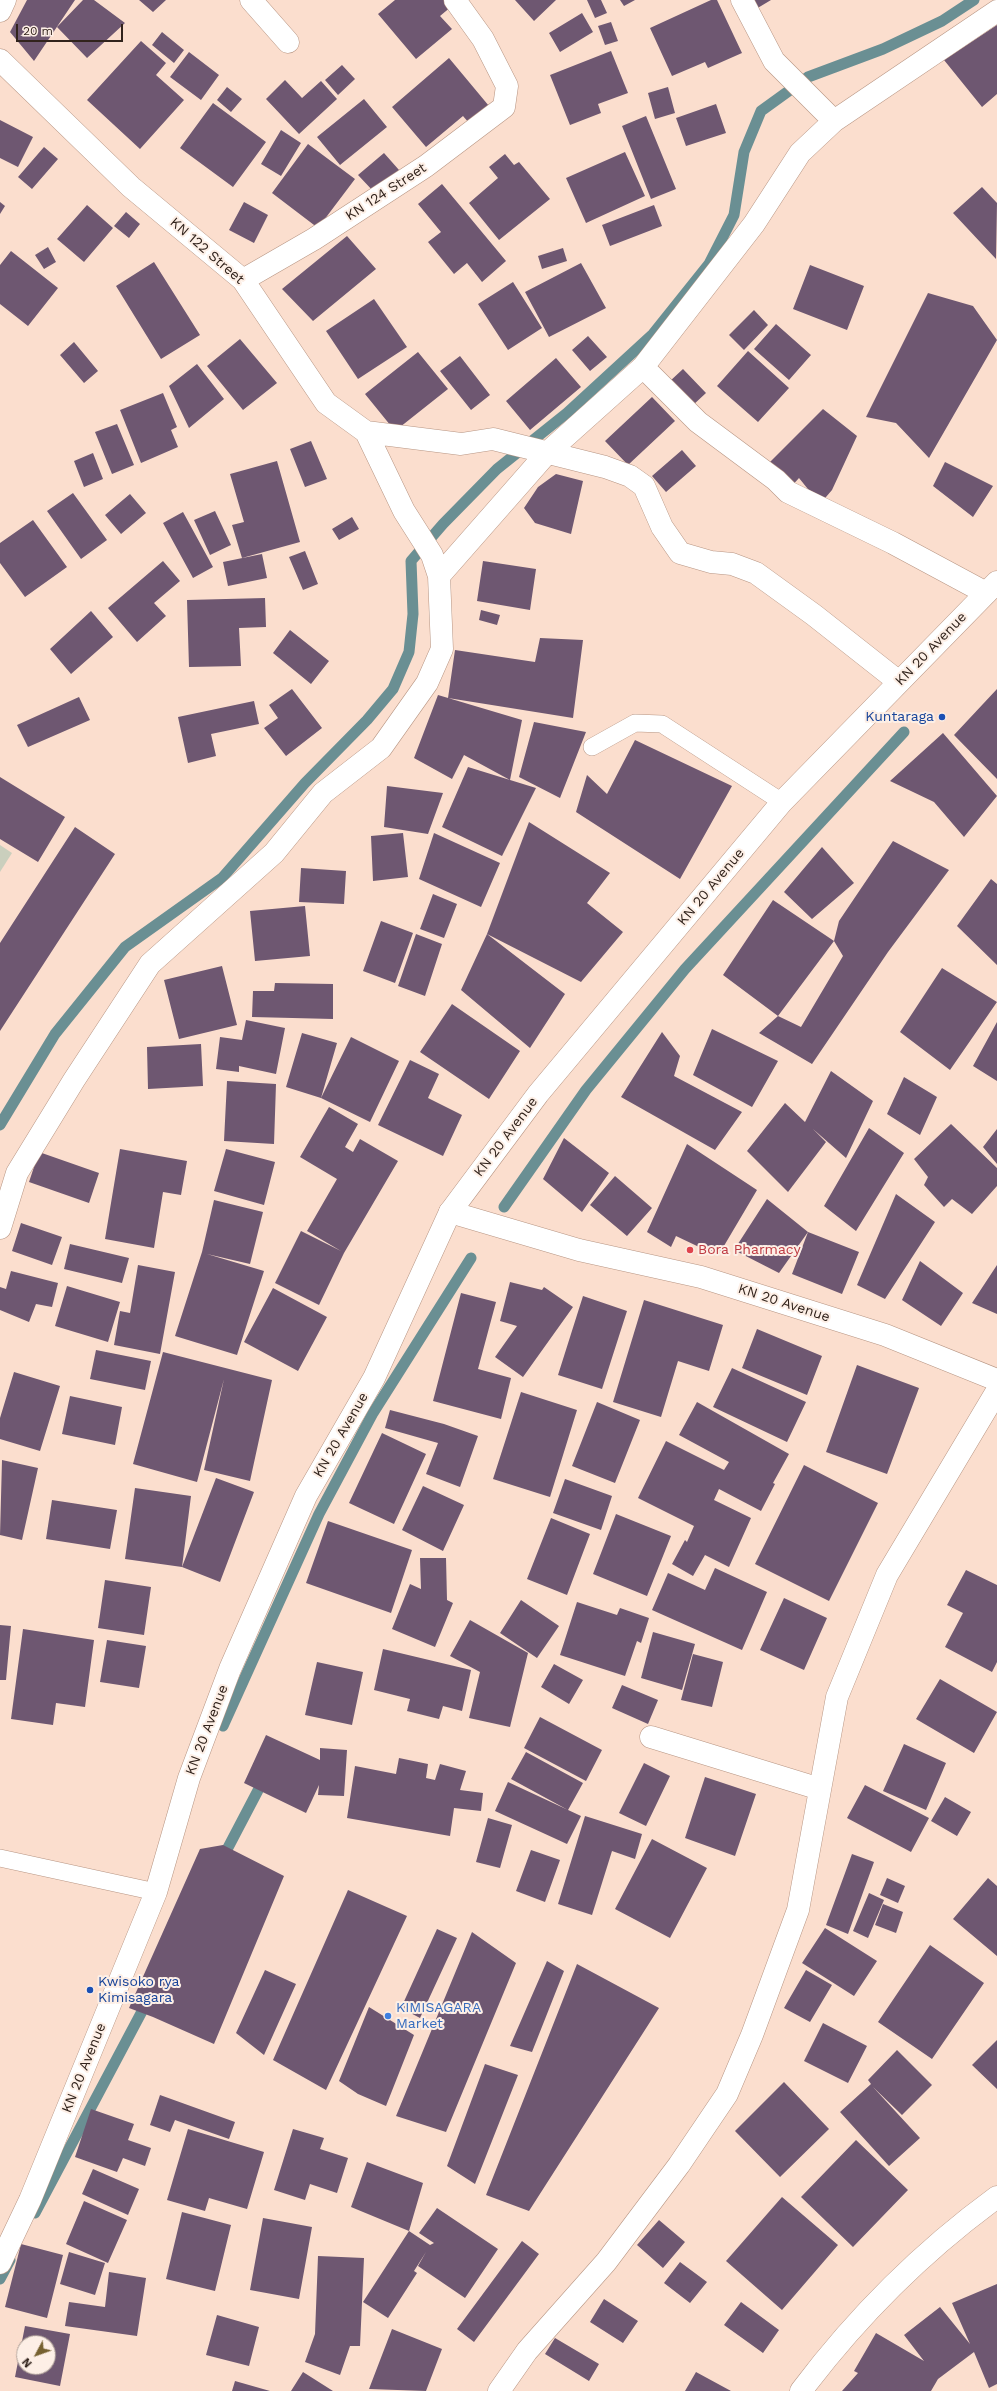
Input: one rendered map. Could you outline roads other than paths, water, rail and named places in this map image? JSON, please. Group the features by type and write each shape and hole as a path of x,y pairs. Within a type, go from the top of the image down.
{"street":[{"path":"0,11 5,0"},
{"path":"251,0 288,42"},
{"name":"KN 124 Street","path":"244,280 314,239 426,166 504,107 506,86 483,39 455,0"},
{"path":"742,0 774,61 834,121"},
{"path":"439,576 542,451 643,367 754,224 800,153 834,121 997,11"},
{"name":"KN 122 Street","path":"0,60 131,187 244,280 326,403 366,432 404,511 432,555 439,576 442,649 427,683 381,748 323,794 274,853 150,964 74,1080 18,1173 0,1228"},
{"path":"643,367 698,422 776,480 788,492 893,543 991,588"},
{"path":"366,432 461,444 493,439 630,476 644,486 662,527 680,553 711,562 732,564 756,573 814,615 899,682"},
{"name":"KN 20 Avenue","path":"0,2263 30,2200 156,1892 189,1778 230,1669 306,1496 374,1378 450,1212 538,1094 782,802 991,588"},
{"name":"KN 20 Avenue","path":"450,1212 579,1250 701,1277 886,1335 997,1380"},
{"path":"499,2391 527,2351 606,2262 679,2165 727,2094 752,2036 798,1910 837,1697 887,1575 997,1391"},
{"path":"651,1737 820,1789"},
{"path":"801,2391 828,2354 883,2297 957,2226 997,2197"}],"lane":[{"path":"592,747 635,723 662,724 782,802"},
{"path":"0,1858 156,1892"}],"waterway":[{"path":"0,1125 55,1034 125,947 222,878 305,783 367,720 393,689 409,652 413,614 411,561 443,524 497,469 567,413 653,334 709,264 734,215 744,152 761,111 808,77 883,49 942,21 974,0"},
{"path":"504,1207 586,1090 685,969 904,732"},
{"path":"223,1726 319,1514 373,1413 471,1258"},
{"path":"221,1861 265,1777"},
{"path":"35,2213 148,2000"},
{"path":"0,2279 10,2260"}],"place":[{"name":"Kuntaraga","path":"942,717"},
{"name":"Bora Pharmacy","path":"690,1250"},
{"name":"Kwisoko rya Kimisagara","path":"90,1990"},
{"name":"KIMISAGARA Market","path":"388,2016"}]}
